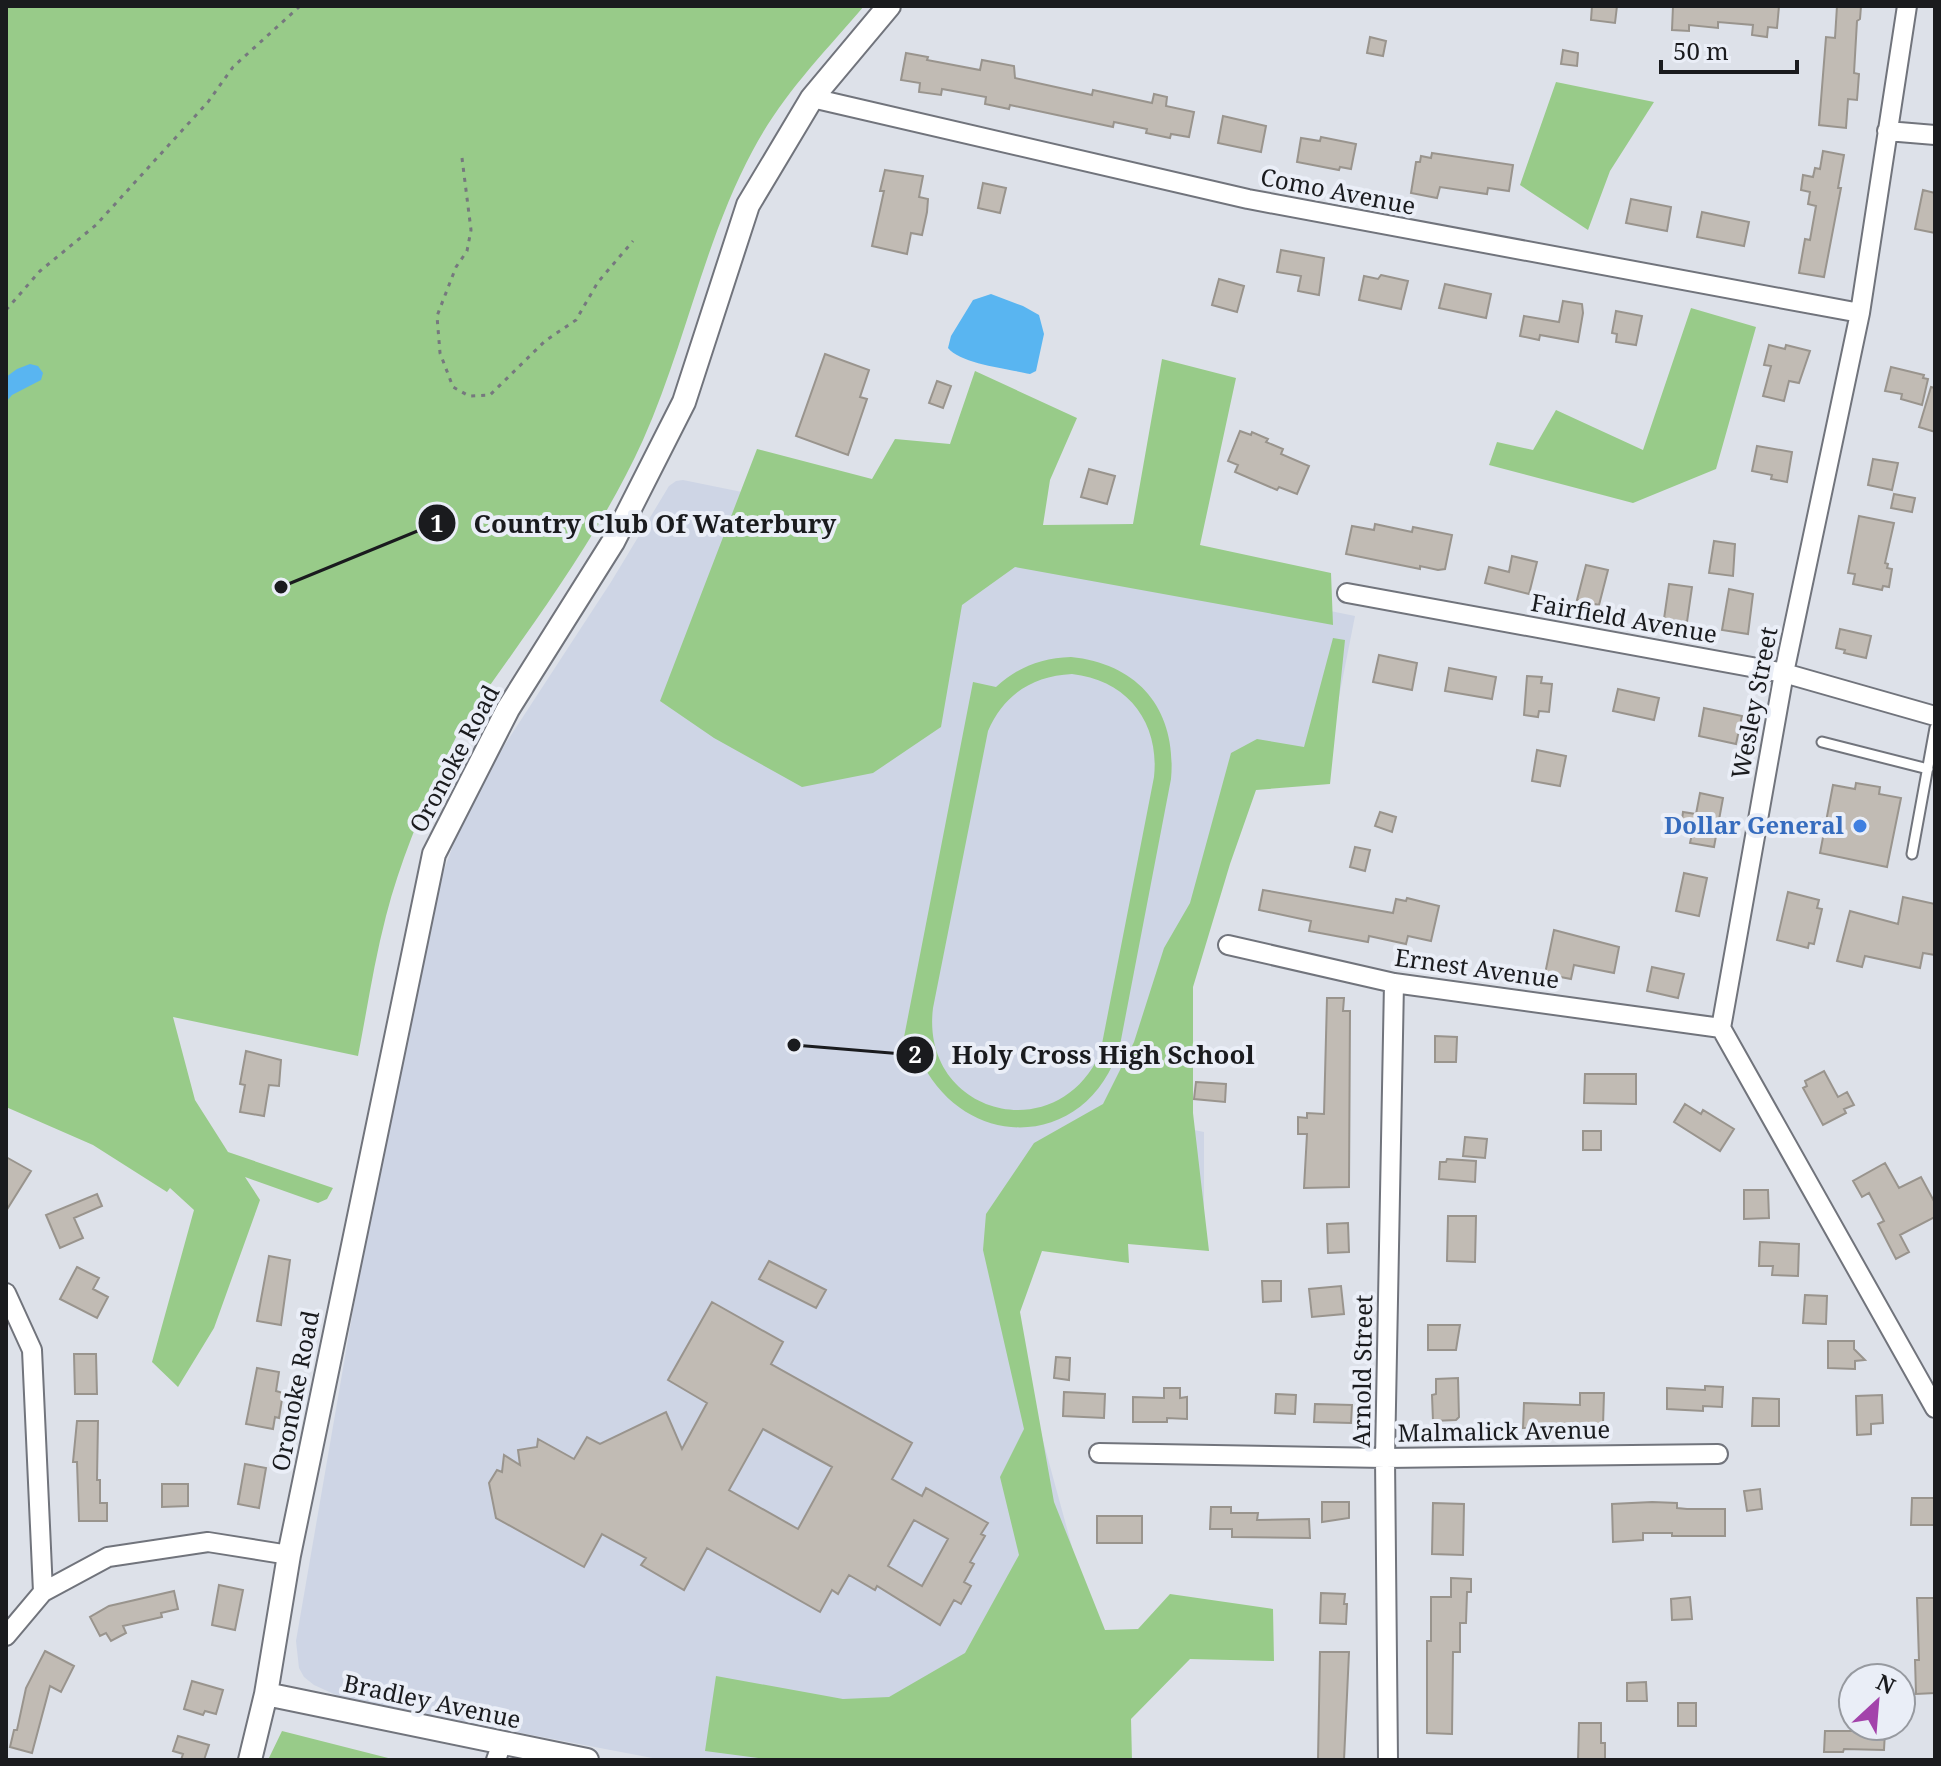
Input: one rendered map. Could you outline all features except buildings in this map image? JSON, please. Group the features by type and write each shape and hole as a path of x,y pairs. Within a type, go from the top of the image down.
{"street":[{"name":"Oronoke Road","path":"250,1760 266,1694 289,1555 434,854 508,709 613,542 684,402 748,205 812,98 889,6"},
{"name":"Wesley Street","path":"1721,1028 1784,673 1860,313 1907,6"},
{"name":"Como Avenue","path":"812,98 1248,199 1860,313"},
{"path":"1887,131 1935,135"},
{"name":"Fairfield Avenue","path":"1347,593 1784,673 1935,716"},
{"name":"Ernest Avenue","path":"1228,945 1394,983 1721,1028"},
{"name":"Arnold Street","path":"1388,1760 1385,1458 1394,983"},
{"path":"1721,1028 1935,1408"},
{"path":"6,1293 32,1350 43,1592"},
{"name":"Malmalick Avenue","path":"1099,1453 1385,1458 1718,1454"},
{"path":"6,1636 43,1592 108,1557 208,1542 289,1555"},
{"name":"Bradley Avenue","path":"266,1694 499,1752 587,1760"}],"lane":[{"path":"1912,854 1935,728"},
{"path":"1822,742 1928,769"}],"path":[{"path":"6,310 40,271 96,225 208,102 233,67 300,6"},
{"path":"462,158 471,230 467,251 456,267 437,316 440,353 453,387 469,396 490,395 545,341 576,320 598,282 633,241"}],"shaded area":[{"path":"683,480 1355,616 1323,778 1241,761 1184,962 1184,1128 1204,1132 1204,1238 987,1235 1084,1591 1107,1760 663,1760 347,1700 314,1685 299,1668 296,1641 361,1264 422,945 437,889 483,778 611,582 669,486"}],"green space":[{"path":"6,6 864,6 790,93 764,130 721,220 658,404 625,478 582,551 461,727 419,820 393,892 358,1056 173,1017 195,1100 228,1152 333,1188 327,1199 318,1203 245,1177 260,1200 214,1328 178,1387 152,1362 194,1210 170,1188 167,1192 93,1145 6,1107"},
{"path":"1556,82 1654,102 1610,171 1588,230 1520,185"},
{"path":"1691,308 1756,327 1716,469 1633,503 1489,465 1497,442 1533,450 1556,410 1643,450"},
{"path":"1162,359 1236,378 1200,545 1331,573 1333,625 1015,567 962,605 941,727 873,773 802,787 714,738 660,701 757,449 872,479 895,439 950,444 975,371 1077,418 1050,480 1043,525 1133,524"},
{"path":"1333,638 1345,640 1330,784 1256,790 1193,987 1193,1113 1209,1251 1128,1244 1129,1263 1042,1251 1020,1312 1054,1502 1105,1630 1138,1629 1170,1594 1273,1609 1274,1661 1190,1659 1131,1719 1132,1760 774,1760 705,1751 716,1676 843,1699 889,1697 965,1653 1019,1555 1000,1477 1024,1429 983,1250 986,1214 1034,1143 1103,1104 1134,1042 1164,948 1190,903 1231,753 1257,739 1304,747"},
{"path":"1060,658 1095,661 1117,669 1149,695 1168,732 1171,779 1120,1045 1105,1079 1084,1104 1058,1120 1029,1127 999,1125 970,1114 944,1094 923,1065 899,1063 973,682 996,687 1021,669","holes":["1072,674 1109,685 1136,707 1145,722 1154,757 1154,777 1100,1054 1079,1084 1053,1102 1024,1110 995,1107 968,1094 947,1073 935,1044 933,1008 988,731 1002,707 1021,689 1058,676"]},
{"path":"282,1731 396,1760 268,1760"}],"water":[{"path":"991,294 1039,315 1044,334 1036,371 1030,374 986,365 954,354 948,348 951,336 973,300"},
{"path":"30,364 38,366 43,373 41,380 12,395 6,402 6,377"}],"place":[{"name":"Country Club Of Waterbury","path":"281,587"},
{"name":"Dollar General","path":"1860,826"},
{"name":"Holy Cross High School","path":"794,1045"}]}
